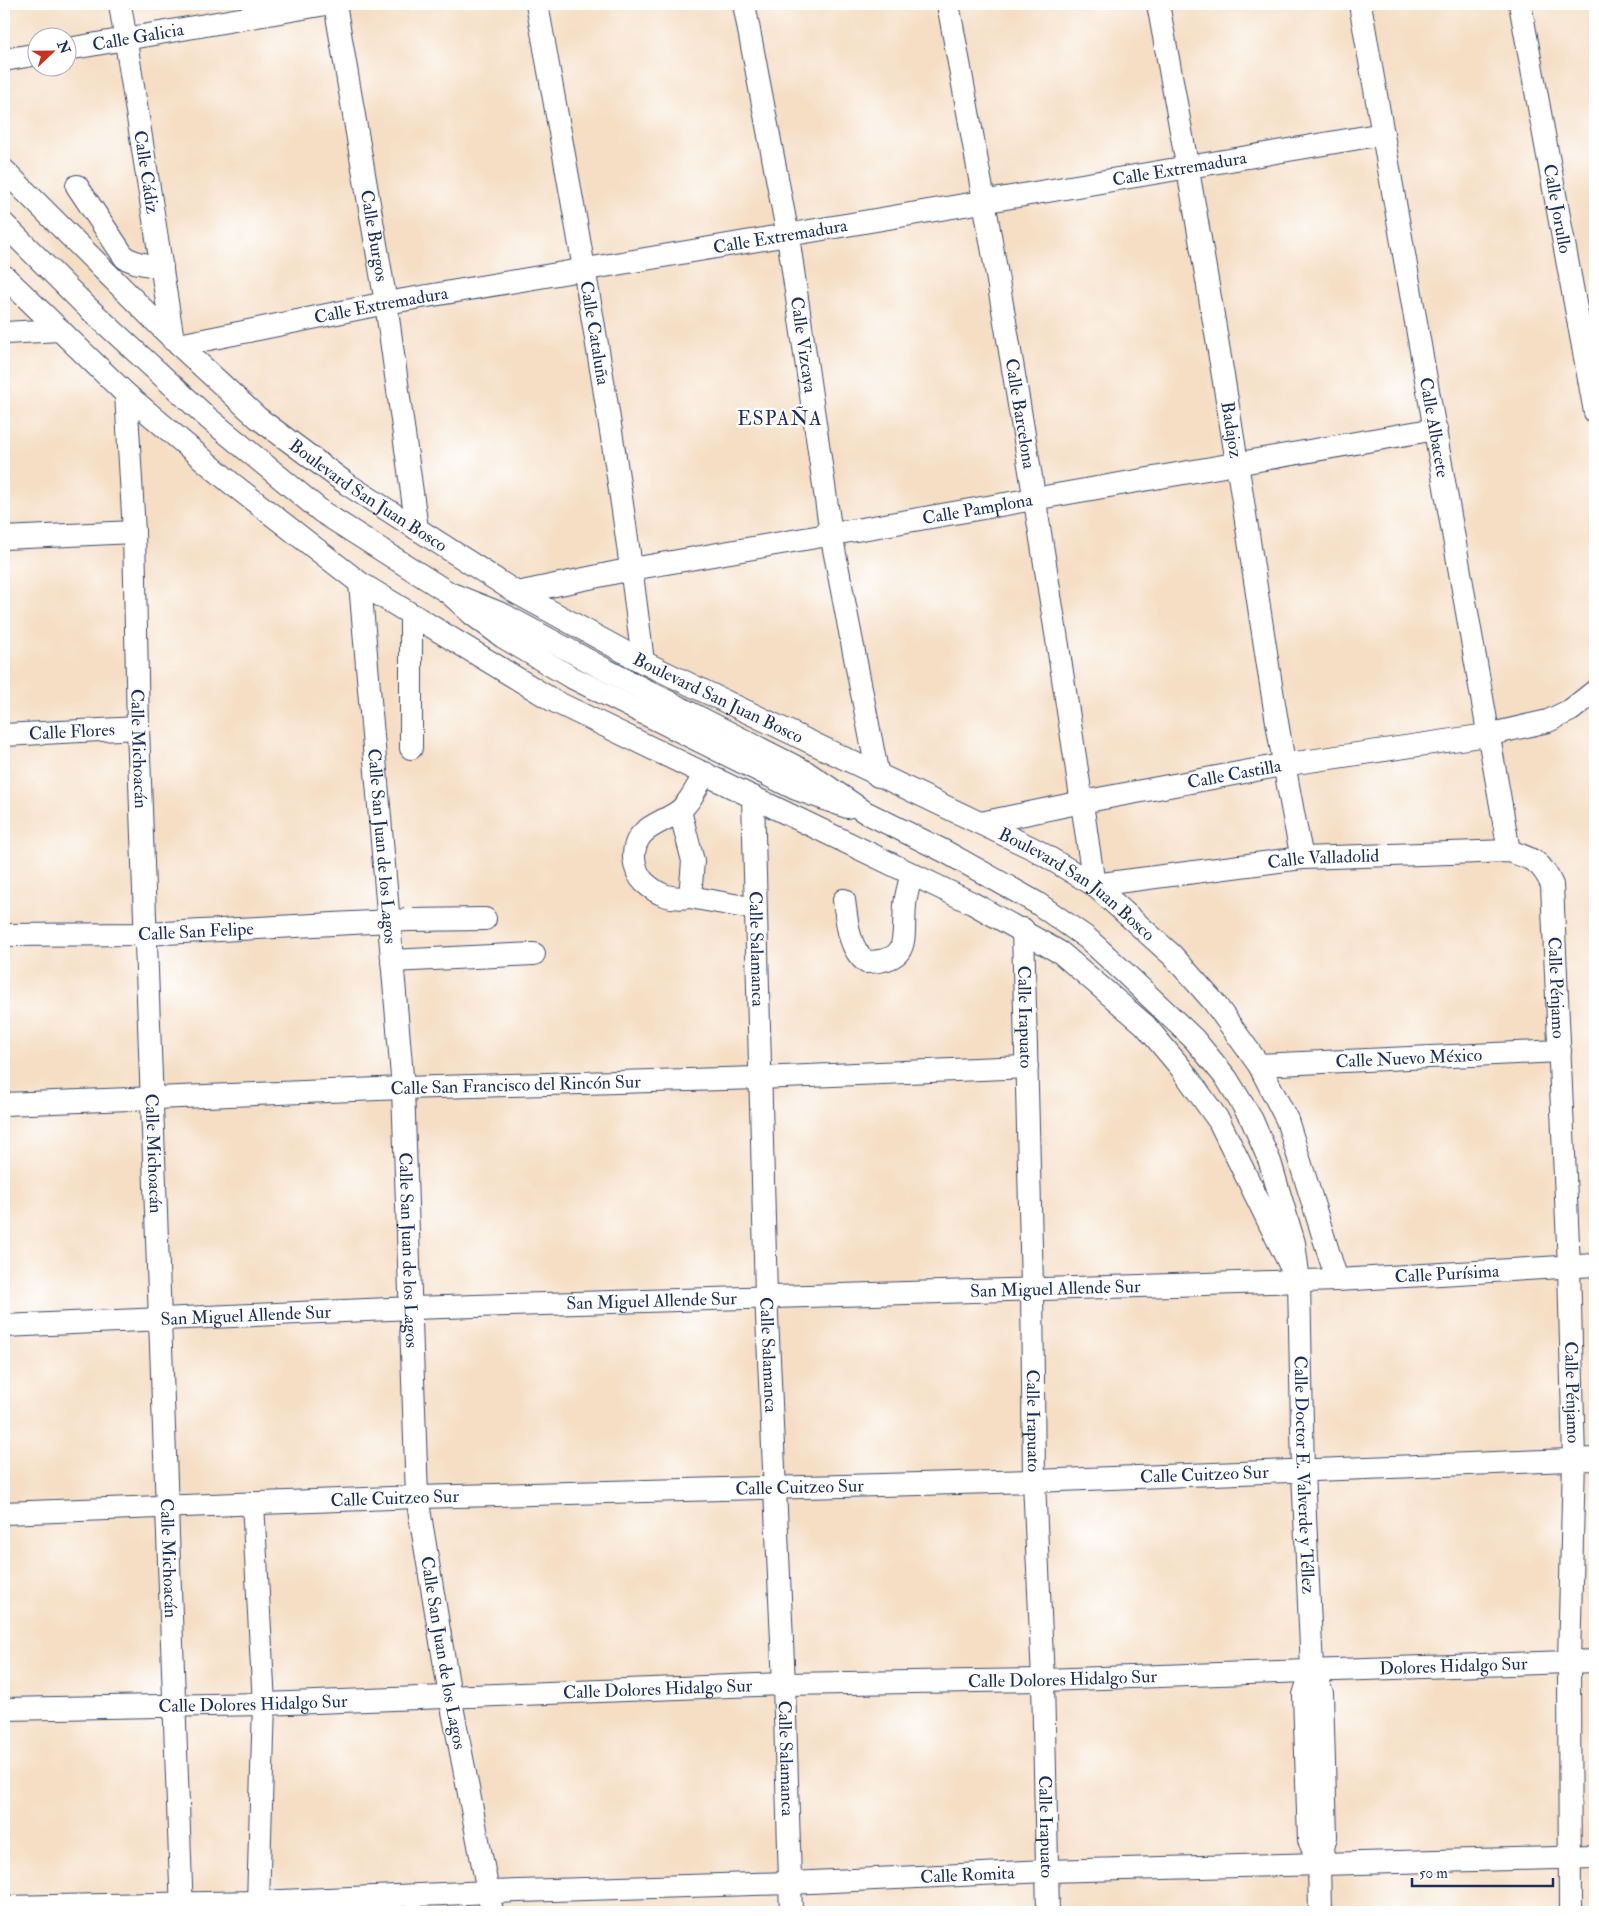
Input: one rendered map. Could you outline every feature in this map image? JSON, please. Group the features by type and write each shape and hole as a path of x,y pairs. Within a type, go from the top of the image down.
{"street":[{"name":"Calle Cádiz","path":"120,4 176,343"},
{"name":"Calle Galicia","path":"78,47 326,4"},
{"name":"Calle Burgos","path":"335,4 386,303 417,529"},
{"name":"Calle Cataluña","path":"537,4 585,271 632,569 643,662"},
{"name":"Calle Vizcaya","path":"744,4 788,236 831,534 878,776"},
{"name":"Calle Barcelona","path":"948,4 985,200 1036,498 1094,884"},
{"name":"Badajoz","path":"1158,4 1189,168 1237,465 1282,765 1302,858"},
{"name":"Calle Albacete","path":"1360,4 1509,852"},
{"name":"Calle Jorullo","path":"1520,4 1595,412"},
{"path":"4,60 28,56"},
{"name":"Calle Extremadura","path":"176,343 386,303 585,271 985,200 1189,168 1383,134"},
{"name":"Boulevard San Juan Bosco","path":"4,170 176,343 258,418 306,456 347,484 517,593 643,662 1036,850 1094,884 1174,956 1213,1001 1258,1065 1287,1120 1337,1280"},
{"path":"77,186 125,258 138,263 162,267"},
{"name":"Calle Doctor E. Valverde y Téllez","path":"4,224 85,305 208,418 322,512 449,593 504,615 806,772 866,812 946,852 1037,903 1087,938 1194,1039 1227,1079 1256,1128 1282,1196 1294,1243 1299,1281 1303,1472 1312,1670 1304,1695 1309,1840 1319,1863 1320,1912"},
{"path":"4,276 126,394 231,483 360,583 554,701 1023,929 1061,953 1096,980 1145,1025 1181,1068 1218,1121 1299,1281"},
{"path":"4,333 60,330"},
{"name":"Calle Michoacán","path":"126,394 134,532 138,728 161,1321 165,1507 176,1704 182,1908"},
{"name":"Calle Pamplona","path":"517,593 632,569 1436,429"},
{"path":"4,538 134,532"},
{"name":"Calle San Juan de los Lagos","path":"360,583 403,1088 417,1497 450,1696 491,1902"},
{"path":"411,748 412,616"},
{"name":"Calle Castilla","path":"981,823 1082,802 1282,765 1488,735 1548,721 1572,710 1595,692"},
{"name":"Calle Flores","path":"4,735 138,728"},
{"path":"705,773 680,811 660,820 644,833 636,844 634,862 640,878 653,891 671,898 690,897 756,909"},
{"name":"Calle Salamanca","path":"752,797 766,1296 776,1486 791,1912"},
{"path":"680,811 693,861 693,882 690,897"},
{"name":"Calle Valladolid","path":"1094,884 1302,858 1509,852 1534,860 1546,874"},
{"path":"844,900 849,932 859,956 866,962 893,957 897,955 903,946 905,904 912,874"},
{"name":"Calle Pénjamo","path":"1546,874 1552,885 1569,1266 1584,1459 1569,1662 1570,1912"},
{"name":"Calle San Felipe","path":"4,935 146,934 485,919"},
{"name":"Calle Irapuato","path":"1023,929 1028,1067 1034,1481 1043,1680 1048,1912"},
{"path":"392,961 534,954"},
{"name":"Calle Nuevo México","path":"1258,1065 1560,1051"},
{"name":"Calle San Francisco del Rincón Sur","path":"4,1104 403,1088 759,1078 1028,1067"},
{"name":"Calle Purísima","path":"1299,1281 1595,1265"},
{"name":"San Miguel Allende Sur","path":"4,1326 161,1321 412,1308 1032,1287 1299,1281"},
{"name":"Calle Cuitzeo Sur","path":"4,1513 417,1497 1303,1472 1584,1459"},
{"path":"253,1503 264,1704 258,1902"},
{"name":"Dolores Hidalgo Sur","path":"1312,1670 1595,1661"},
{"name":"Calle Dolores Hidalgo Sur","path":"4,1710 176,1704 264,1704 784,1684 1043,1680 1312,1670"},
{"name":"Calle Romita","path":"4,1907 182,1908 258,1902 491,1902 790,1883 1046,1870 1595,1857"}],"district":[{"name":"ESPAÑA","path":"780,418"}]}
